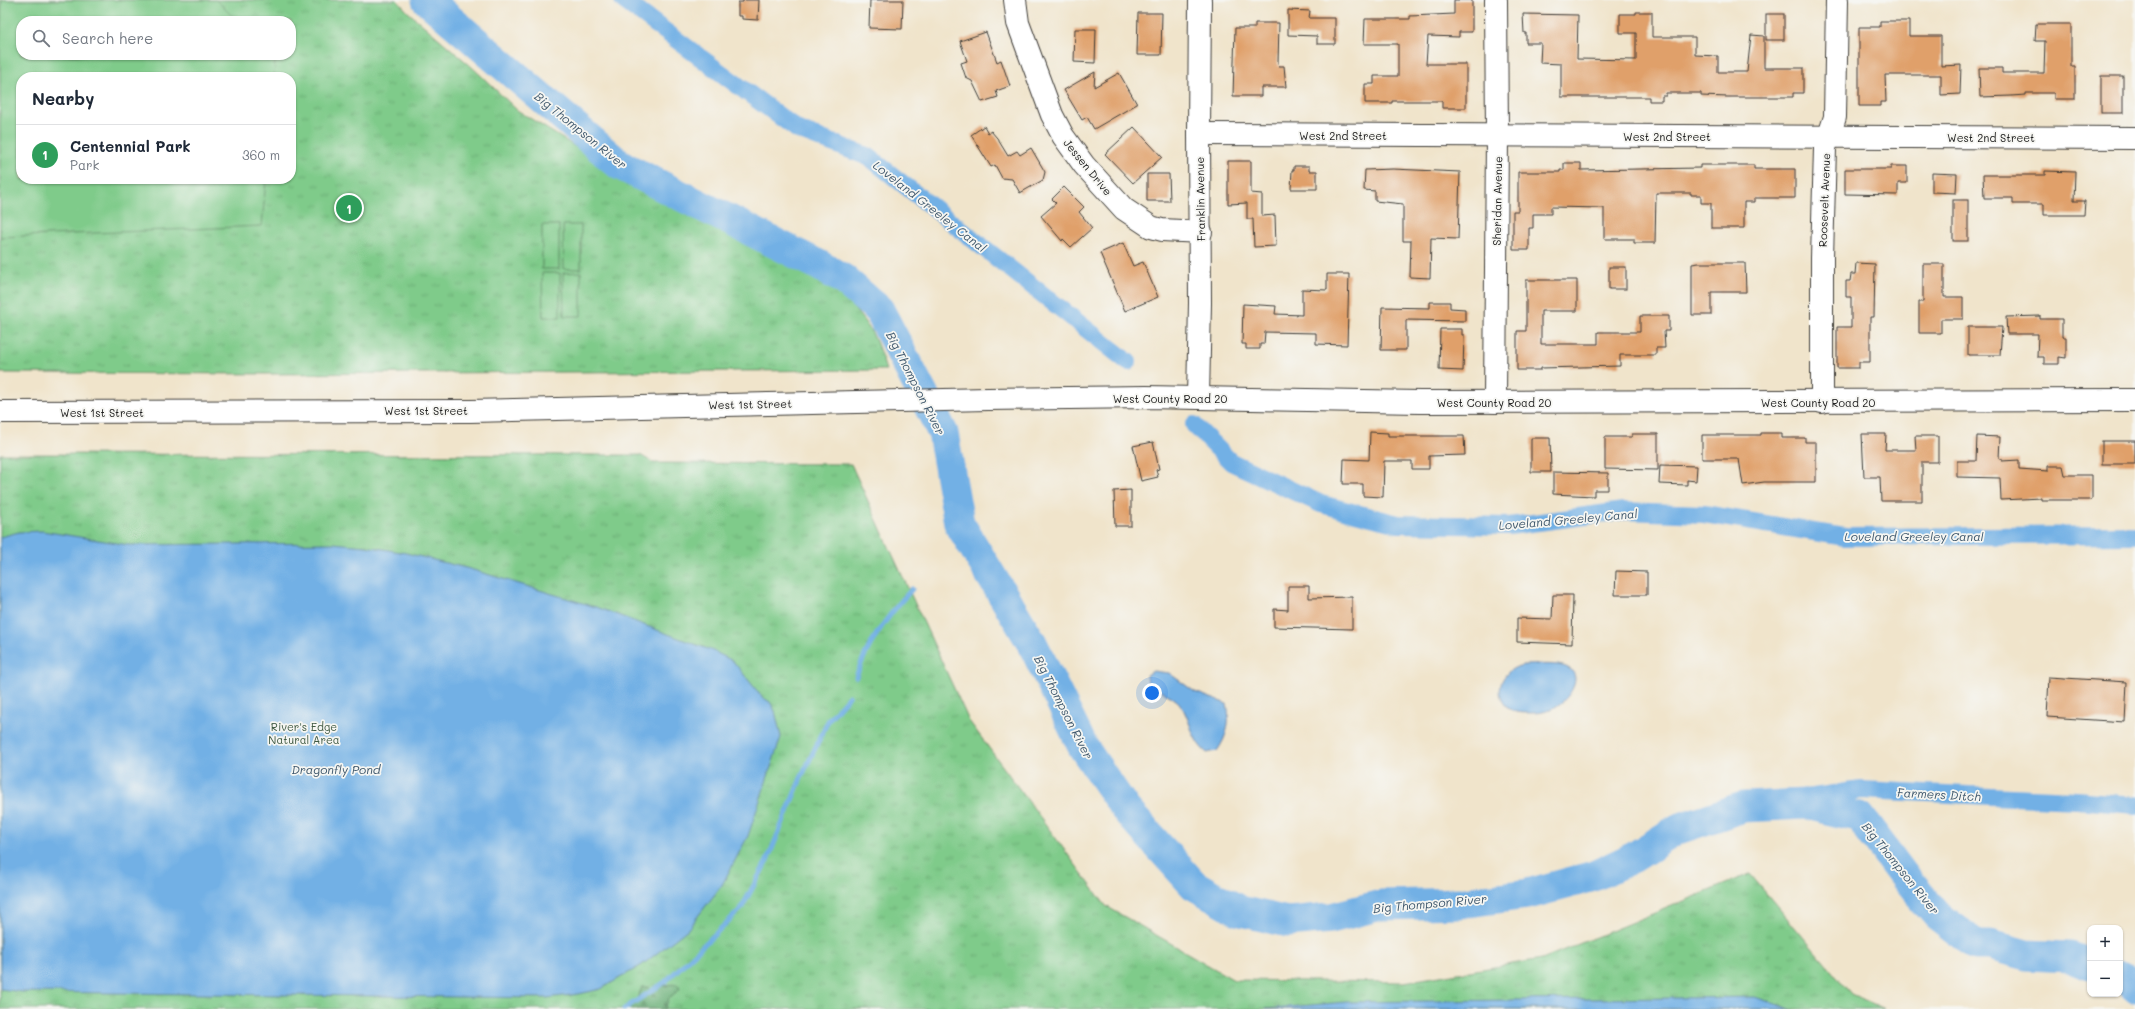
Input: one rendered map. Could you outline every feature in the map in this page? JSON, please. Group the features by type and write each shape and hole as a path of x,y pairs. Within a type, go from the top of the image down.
{"street":[{"name":"Jessen Drive","path":"1015,0 1018,23 1052,115 1063,136 1084,165 1124,209 1150,227 1162,230 1201,232"},
{"name":"Franklin Avenue","path":"1198,397 1201,232 1199,134 1200,0"},
{"name":"Sheridan Avenue","path":"1495,402 1498,135 1496,0"},
{"name":"Roosevelt Avenue","path":"1822,402 1822,258 1825,148 1835,117 1837,0"},
{"name":"West 2nd Street","path":"1199,134 2135,138"},
{"name":"West County Road 20","path":"852,402 1198,397 1372,402 2135,400"},
{"name":"West 1st Street","path":"0,412 470,410 852,402"}],"green space":[{"path":"0,0 397,0 408,12 472,67 517,110 582,151 607,156 627,173 785,252 821,278 844,298 864,321 874,337 886,370 269,374 0,373"},
{"path":"2,0 216,0 232,16 16,16 16,60 275,60 274,72 16,72 16,184 266,184 262,226 0,237 0,52"},
{"path":"542,225 559,225 559,269 542,269"},
{"path":"563,225 581,225 581,269 564,269"},
{"path":"581,272 581,316 564,316 563,273"},
{"path":"542,273 560,273 560,317 543,317"},
{"name":"River's Edge Natural Area","path":"0,454 640,455 654,463 851,464 969,721 1106,906 1234,980 1404,982 1542,959 1750,874 1851,994 1885,1009 0,1009"},
{"path":"677,984 680,989 669,998 665,1009 626,1009 636,1001 642,987 649,987 652,990 663,985"}],"water":[{"name":"Dragonfly Pond","path":"42,531 129,545 333,543 366,546 406,553 470,569 599,608 713,651 733,661 762,697 770,702 775,711 781,737 748,836 722,885 688,929 642,965 601,989 579,994 547,998 22,992 0,989 0,537 19,532"},
{"path":"1543,664 1563,666 1570,669 1574,674 1574,685 1568,696 1552,709 1536,713 1523,713 1509,709 1501,696 1500,688 1502,681 1506,674 1513,668 1523,665"},
{"path":"1153,671 1169,673 1195,692 1227,704 1229,717 1226,734 1217,751 1207,753 1194,736 1187,716 1180,704 1170,696 1148,684 1147,675"},
{"path":"1755,997 1790,1009 1265,1009 1346,1002"}],"building":[{"path":"743,0 759,0 758,20 742,19 742,16 738,16 738,2 743,2"},
{"path":"870,0 903,0 902,29 869,28"},
{"path":"1454,0 1472,0 1472,32 1459,32 1459,37 1428,36 1426,64 1466,64 1466,108 1442,108 1442,101 1392,101 1392,103 1365,103 1365,84 1374,84 1374,76 1398,76 1398,44 1364,44 1365,19 1410,19 1410,16 1454,14"},
{"path":"1288,10 1310,11 1309,18 1335,18 1335,44 1317,44 1317,36 1288,35"},
{"path":"1636,12 1652,12 1652,37 1695,37 1695,55 1718,56 1718,72 1747,72 1751,35 1764,36 1764,68 1803,68 1803,93 1793,93 1793,97 1728,97 1701,96 1701,93 1666,93 1666,96 1662,96 1662,101 1649,101 1649,97 1561,97 1561,64 1540,63 1541,43 1526,43 1523,14 1578,15 1577,59 1636,60 1636,33 1620,33 1620,14 1636,14"},
{"path":"1138,13 1162,13 1161,55 1137,55"},
{"path":"1766,14 1784,14 1784,40 1766,40"},
{"path":"1880,21 1909,21 1909,36 1941,36 1941,66 1961,65 1960,94 1941,95 1941,75 1885,75 1886,102 1880,102 1880,106 1859,106 1859,27 1880,27"},
{"path":"1255,23 1279,23 1278,63 1279,66 1284,66 1286,87 1261,87 1261,96 1233,96 1235,28 1255,28"},
{"path":"2036,24 2071,24 2071,66 2075,66 2075,99 2054,99 2054,93 2026,93 2026,95 1980,97 1979,68 2002,68 2002,73 2044,73 2045,41 2035,41"},
{"path":"1075,29 1096,29 1095,63 1074,62"},
{"path":"986,32 997,62 1001,60 1010,86 996,91 998,97 982,102 972,81 966,78 961,63 967,61 960,41"},
{"path":"1095,72 1094,87 1119,73 1137,104 1094,129 1087,117 1082,120 1064,90"},
{"path":"2101,76 2123,76 2123,113 2101,113"},
{"path":"984,126 988,133 991,131 997,138 1008,156 1017,151 1020,155 1031,148 1045,172 1043,180 1020,193 1012,179 1002,178 995,165 991,167 971,135"},
{"path":"1134,127 1162,157 1133,183 1105,154"},
{"path":"1228,161 1251,161 1251,193 1262,194 1262,216 1275,215 1276,246 1254,247 1253,219 1247,219 1247,203 1228,204"},
{"path":"1564,163 1581,163 1581,170 1700,168 1700,165 1754,165 1754,169 1795,169 1795,198 1754,198 1754,202 1744,202 1744,228 1711,228 1711,203 1701,203 1701,195 1691,195 1691,193 1656,193 1655,243 1634,243 1634,239 1604,239 1604,208 1551,207 1551,214 1533,214 1533,228 1529,228 1529,250 1513,250 1513,211 1518,211 1518,172 1560,172 1560,170 1564,170"},
{"path":"1294,166 1309,166 1309,171 1317,171 1317,189 1291,189 1292,170 1294,170"},
{"path":"1891,166 1907,166 1907,183 1898,183 1898,195 1845,194 1845,169 1891,169"},
{"path":"1393,169 1460,172 1458,239 1431,238 1430,278 1410,277 1411,241 1403,241 1403,204 1375,201 1375,191 1364,190 1365,170"},
{"path":"2045,171 2075,172 2074,201 2085,201 2084,215 2044,215 2044,204 2013,204 2013,198 1984,198 1983,175 2045,175"},
{"path":"1932,173 1957,174 1956,193 1932,192"},
{"path":"1147,174 1169,174 1170,201 1147,201"},
{"path":"1064,187 1084,207 1079,212 1092,228 1071,247 1063,239 1062,241 1041,216 1056,203 1052,199"},
{"path":"1953,200 1968,200 1968,241 1953,241"},
{"path":"1123,243 1133,266 1143,262 1158,297 1125,311 1100,253"},
{"path":"1745,263 1746,292 1711,292 1711,315 1692,315 1692,264"},
{"path":"1856,263 1875,264 1874,317 1870,317 1870,362 1859,362 1859,368 1837,368 1837,327 1851,327 1851,297 1846,297 1846,281 1850,281 1851,274 1855,274"},
{"path":"1923,264 1944,264 1944,297 1963,297 1963,319 1941,319 1941,333 1919,333 1919,302 1923,302"},
{"path":"1609,267 1626,267 1626,289 1609,289"},
{"path":"1327,274 1349,274 1347,345 1316,344 1316,333 1265,332 1264,344 1260,344 1260,349 1246,349 1246,344 1242,344 1243,304 1276,306 1275,314 1302,315 1302,289 1327,290"},
{"path":"1526,280 1577,280 1577,311 1541,311 1541,344 1598,344 1598,332 1640,332 1640,316 1669,316 1669,331 1664,331 1665,348 1656,348 1656,355 1620,355 1620,366 1517,370 1517,331 1526,331"},
{"path":"1430,302 1450,302 1450,308 1465,309 1465,321 1406,320 1406,350 1381,350 1382,307 1430,308"},
{"path":"2040,316 2040,319 2062,319 2062,337 2066,337 2066,358 2059,357 2059,364 2044,364 2044,357 2037,357 2038,334 2007,334 2006,317"},
{"path":"1968,327 2002,327 2000,355 1968,355"},
{"path":"1440,329 1462,329 1462,335 1464,335 1463,371 1439,370"},
{"path":"1370,432 1388,433 1388,436 1464,436 1465,455 1429,456 1429,469 1412,469 1412,461 1384,461 1383,497 1363,496 1363,484 1343,484 1344,459 1369,460"},
{"path":"1761,433 1782,433 1782,438 1805,438 1805,442 1816,442 1816,482 1764,482 1743,485 1739,459 1702,459 1702,435 1761,435"},
{"path":"1632,434 1658,434 1658,470 1605,469 1605,437 1632,437"},
{"path":"1862,434 1886,434 1885,450 1916,450 1915,436 1938,436 1938,462 1922,462 1922,501 1881,501 1880,477 1864,477"},
{"path":"1977,436 2000,437 1999,459 2002,459 2002,461 2019,460 2019,469 2048,471 2048,466 2063,466 2065,475 2092,475 2092,499 2041,500 2041,498 2001,500 2000,478 1957,477 1957,461 1976,461"},
{"path":"1531,438 1550,438 1551,472 1531,472"},
{"path":"2102,441 2135,441 2135,464 2102,464"},
{"path":"1153,442 1159,469 1156,470 1158,477 1141,481 1133,446"},
{"path":"1660,465 1697,466 1696,481 1687,480 1687,485 1659,484"},
{"path":"1553,472 1608,473 1608,490 1594,490 1594,496 1553,494"},
{"path":"1131,490 1131,526 1115,526 1114,491"},
{"path":"1616,571 1647,572 1647,595 1615,595"},
{"path":"1288,586 1309,586 1309,598 1352,597 1352,629 1274,627 1274,609 1288,610"},
{"path":"1553,595 1573,595 1572,644 1517,642 1517,618 1552,619"},
{"path":"2049,677 2127,682 2125,722 2047,717"}],"waterway":[{"name":"Big Thompson River","path":"427,0 620,165 817,264 843,279 879,310 943,433 959,523 1032,643 1083,747 1126,810 1194,885 1240,911 1288,922 1331,918 1381,905 1461,903 1528,894 1594,876 1634,857 1678,829 1743,807 1806,804 1860,817 1907,880 1937,915 1976,945 1990,945 2026,955 2070,957 2087,964"},
{"name":"Loveland Greeley Canal","path":"623,0 798,130 869,157 1128,362"},
{"name":"Loveland Greeley Canal","path":"1194,425 1231,462 1321,504 1398,524 1509,526 1623,511 1704,514 1845,537 2135,535"},
{"path":"856,677 872,641 887,619 912,589"},
{"path":"624,1009 665,982 741,909 767,861 801,778 829,719 849,696"},
{"name":"Farmers Ditch","path":"1743,807 1861,790 2076,800 2135,805"},
{"name":"Big Thompson River","path":"2123,978 2128,980 2135,987"}],"place":[{"name":"Centennial Park","path":"349,208"}]}
